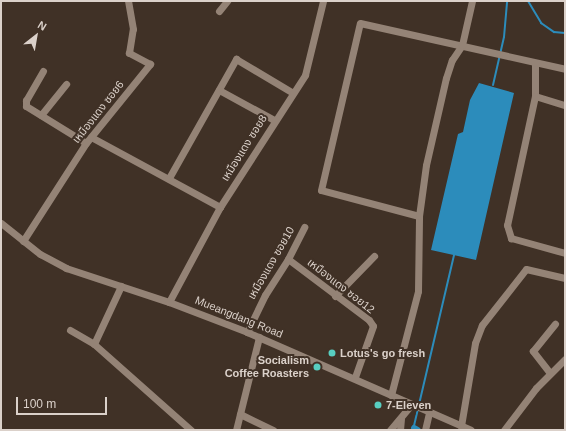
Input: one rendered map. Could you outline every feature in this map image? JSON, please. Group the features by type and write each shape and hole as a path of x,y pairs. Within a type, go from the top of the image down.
{"street":[{"name":"เหมืองแดง ซอย6","path":"23,241 91,137 150,64 129,53 133,29 128,1"},
{"path":"219,11 226,1"},
{"name":"เหมืองแดง ซอย8","path":"169,302 220,207 274,120 293,94 309,64 323,1"},
{"path":"391,394 418,291 419,216 426,165 446,78 452,60 462,45 472,1"},
{"path":"419,216 321,190 360,22 493,51 535,64 565,69"},
{"path":"168,178 236,59 293,94"},
{"path":"535,64 535,96 507,225 511,238 565,253"},
{"path":"43,71 25,103 41,116 86,144"},
{"path":"41,116 66,84"},
{"path":"219,90 274,120"},
{"path":"535,96 565,105"},
{"path":"91,137 220,207"},
{"name":"Mueangdang Road","path":"1,223 40,254 66,268 169,302 247,332 355,377 426,412 471,430"},
{"name":"เหมืองแดง ซอย10","path":"247,332 265,295 288,259 304,227"},
{"path":"335,296 374,256"},
{"name":"เหมืองแดง ซอย12","path":"288,259 335,296 369,320 373,326 355,377"},
{"path":"461,426 475,343 482,324 526,269 565,278"},
{"path":"94,344 121,286"},
{"path":"550,373 533,351 555,324"},
{"path":"70,330 94,344 191,430"},
{"path":"236,430 259,337"},
{"path":"504,430 550,373 565,359"},
{"path":"390,430 413,406"},
{"path":"424,430 426,412"},
{"path":"240,414 273,430"},
{"path":"400,430 401,419"}],"water":[{"path":"479,83 514,93 476,260 431,250 458,134 463,132 470,100"}],"waterway":[{"path":"493,85 504,37 507,1"},
{"path":"528,1 541,23 554,32 565,33"},
{"path":"413,430 454,255"},
{"path":"414,428 418,430"}],"place":[{"name":"Lotus's go fresh","path":"332,353"},
{"name":"Socialism Coffee Roasters","path":"317,367"},
{"name":"7-Eleven","path":"378,405"}]}
